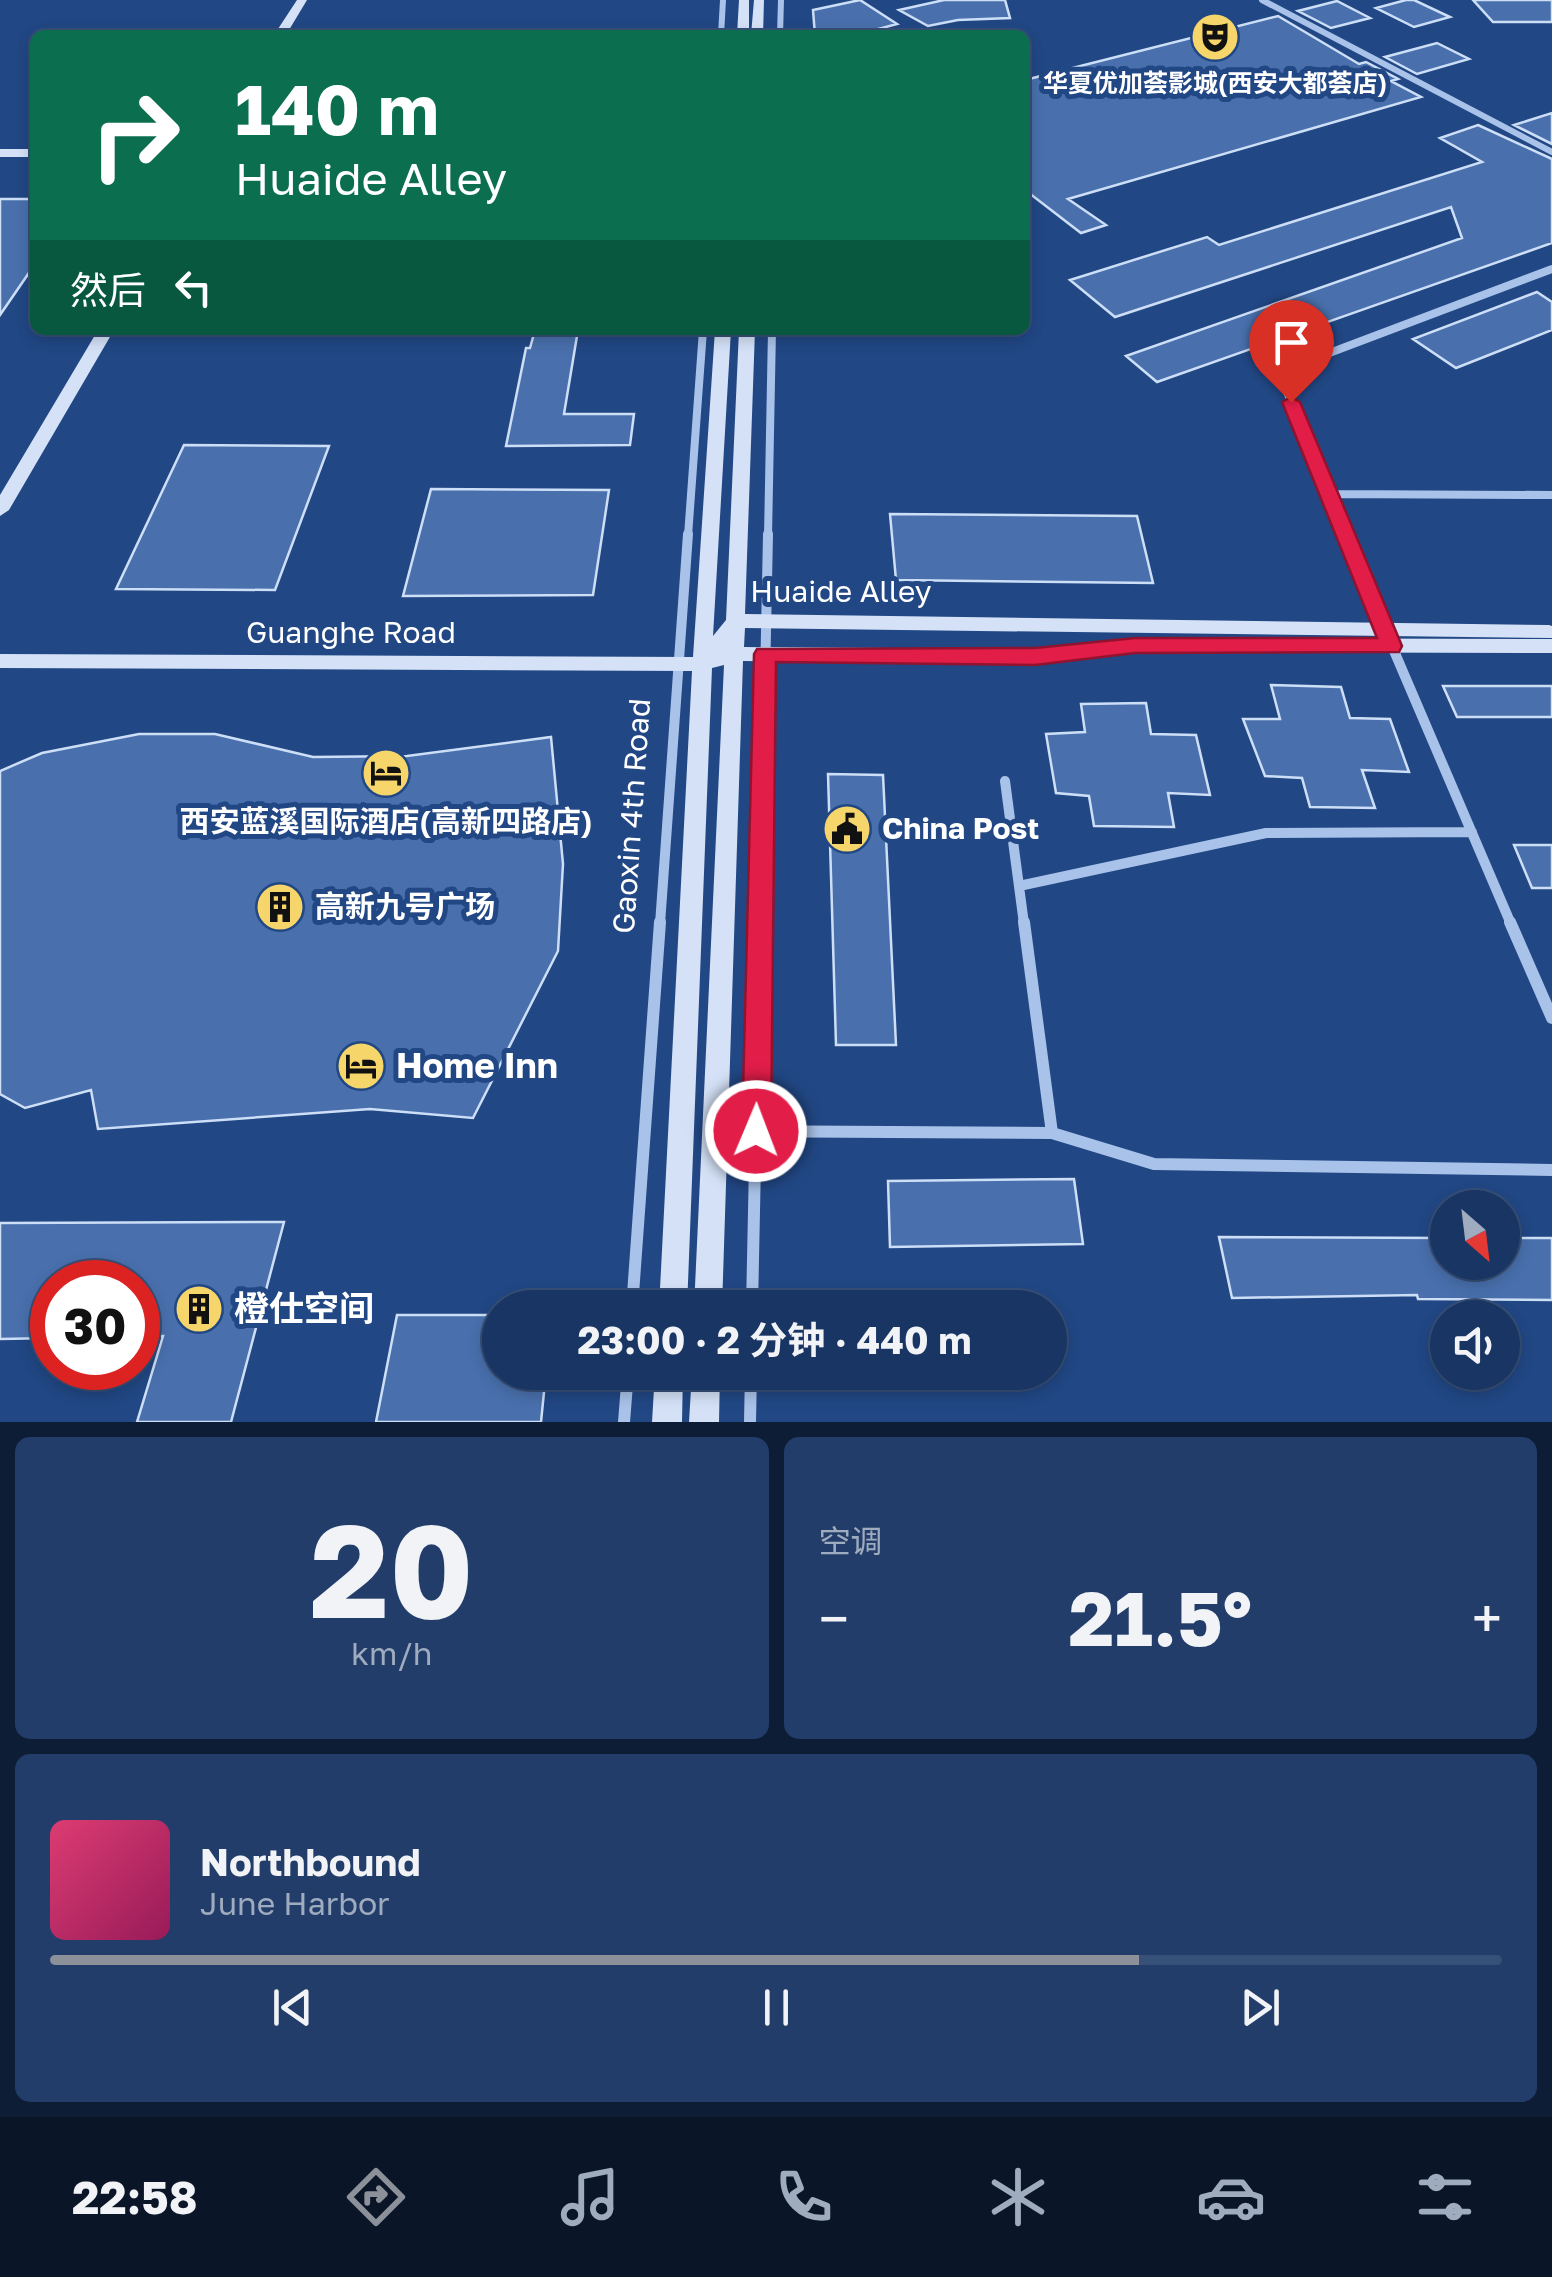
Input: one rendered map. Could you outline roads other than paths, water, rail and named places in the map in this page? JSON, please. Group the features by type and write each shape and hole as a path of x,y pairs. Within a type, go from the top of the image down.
{"street":[{"path":"283,30 302,0"},
{"path":"721,30 723,0"},
{"path":"742,30 744,0"},
{"path":"758,30 759,0"},
{"path":"780,30 781,0"},
{"path":"1262,0 1552,152"},
{"path":"0,153 30,153"},
{"path":"1552,270 1279,372 1387,639 1552,1018"},
{"path":"0,510 103,335"},
{"name":"Gaoxin 4th Road","path":"633,1290 703,335"},
{"name":"Gaoxin 4th Road","path":"674,1290 702,664 723,335"},
{"path":"709,1290 747,335"},
{"path":"752,1290 772,335"},
{"path":"1328,494 1552,495"},
{"name":"Huaide Alley","path":"702,664 736,621 1552,646"},
{"name":"Huaide Alley","path":"702,664 736,654 1035,656 1135,646 1552,632"},
{"name":"Guanghe Road","path":"0,661 702,664"},
{"path":"1005,781 1052,1133"},
{"path":"1019,886 1266,833 1472,832"},
{"path":"715,1131 1052,1133 1154,1164 1552,1170"},
{"path":"624,1422 627,1390"},
{"path":"666,1422 668,1390"},
{"path":"704,1422 705,1390"},
{"path":"750,1422 751,1390"}],"place":[{"name":"华夏优加荟影城(西安大都荟店)","path":"1215,37"},
{"name":"西安蓝溪国际酒店(高新四路店)","path":"386,773"},
{"name":"China Post","path":"847,829"},
{"name":"高新九号广场","path":"280,907"},
{"name":"Home Inn","path":"361,1066"},
{"name":"橙仕空间","path":"199,1309"}]}
